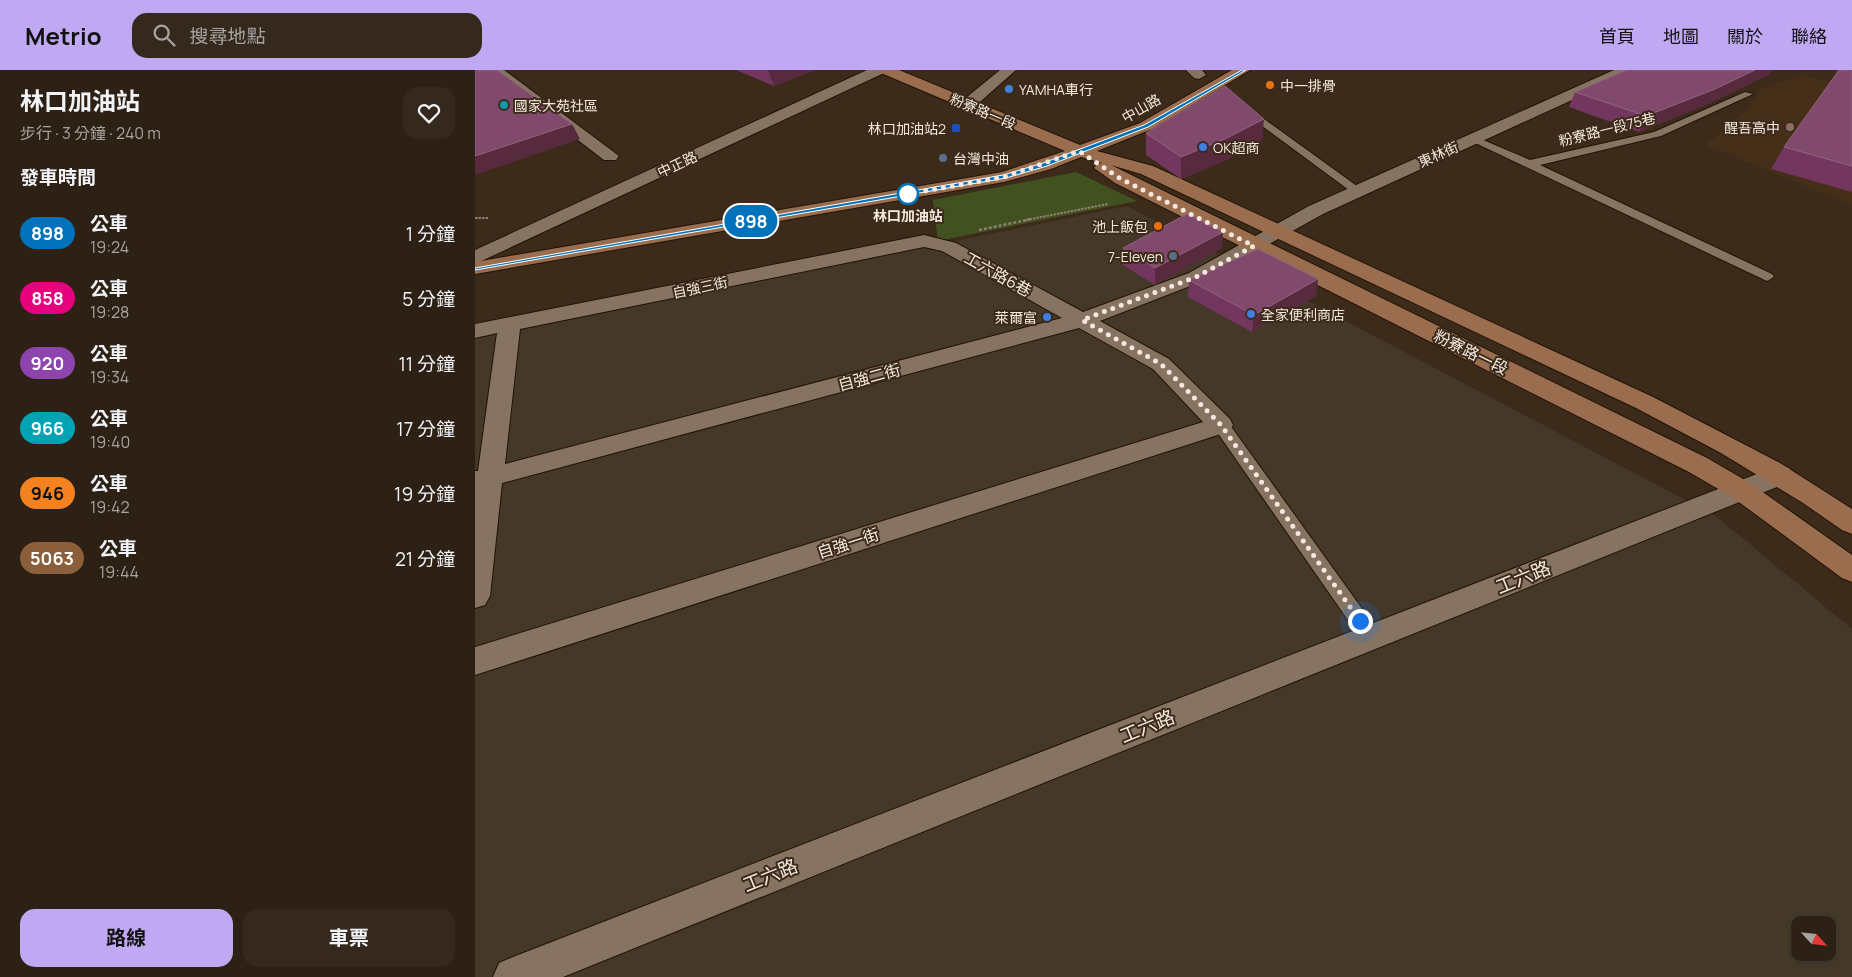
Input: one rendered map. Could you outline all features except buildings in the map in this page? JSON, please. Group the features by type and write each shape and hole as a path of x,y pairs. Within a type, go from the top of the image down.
{"main road":[{"name":"粉寮路一段","path":"886,70 1079,151 1147,170 1648,403 1737,449 1852,522"},
{"name":"中山路","path":"475,268 1004,177 1146,126 1219,90 1243,70"},
{"path":"1183,84 1200,72"},
{"name":"中山路","path":"1079,151 1118,120"},
{"name":"粉寮路一段","path":"1079,151 1121,179 1629,429 1741,490 1852,570"}],"street":[{"path":"494,70 610,156"},
{"name":"中正路","path":"475,258 879,70"},
{"path":"967,105 1009,70"},
{"name":"東林街","path":"1254,246 1316,210 1626,70"},
{"name":"工六路6巷","path":"925,241 949,247 1161,364 1221,425"},
{"name":"自強三街","path":"475,331 509,326 925,241"},
{"name":"自強二街","path":"483,479 1082,320 1196,277 1254,246"},
{"path":"475,596 483,479 509,326"},
{"name":"自強一街","path":"475,661 1221,425"},
{"name":"工六路","path":"513,977 1780,475"}],"lane":[{"name":"粉寮路一段75巷","path":"1529,164 1657,134 1748,94"},
{"path":"1239,104 1357,191"},
{"path":"1472,139 1529,164 1767,277"},
{"name":"工六路6巷","path":"1221,425 1371,637"}],"path":[{"path":"925,241 1153,195"}],"shaded area":[{"name":"醒吾高中","path":"1802,75 1852,87 1852,205 1706,145 1748,109 1762,88"},
{"path":"1127,206 1716,516 1852,629 1852,977 475,977 475,339"}],"green space":[{"path":"1076,172 1137,201 938,241 933,200"}],"bus line":[{"name":"898","path":"475,268 1004,177 1045,165 1146,126 1243,70"}],"place":[{"name":"中一排骨","path":"1270,85"},
{"name":"YAMHA車行","path":"1009,89"},
{"name":"國家大苑社區","path":"504,105"},
{"name":"醒吾高中","path":"1790,127"},
{"name":"林口加油站2","path":"956,128"},
{"name":"OK超商","path":"1203,147"},
{"name":"台灣中油","path":"943,158"},
{"name":"林口加油站","path":"908,194"},
{"name":"池上飯包","path":"1158,226"},
{"name":"7-Eleven","path":"1173,256"},
{"name":"全家便利商店","path":"1251,314"},
{"name":"萊爾富","path":"1047,317"}],"route":[{"path":"908,194 1004,177 1045,165 1079,151 1121,179 1254,246 1196,277 1082,320 1161,364 1221,425 1360,621"}]}
